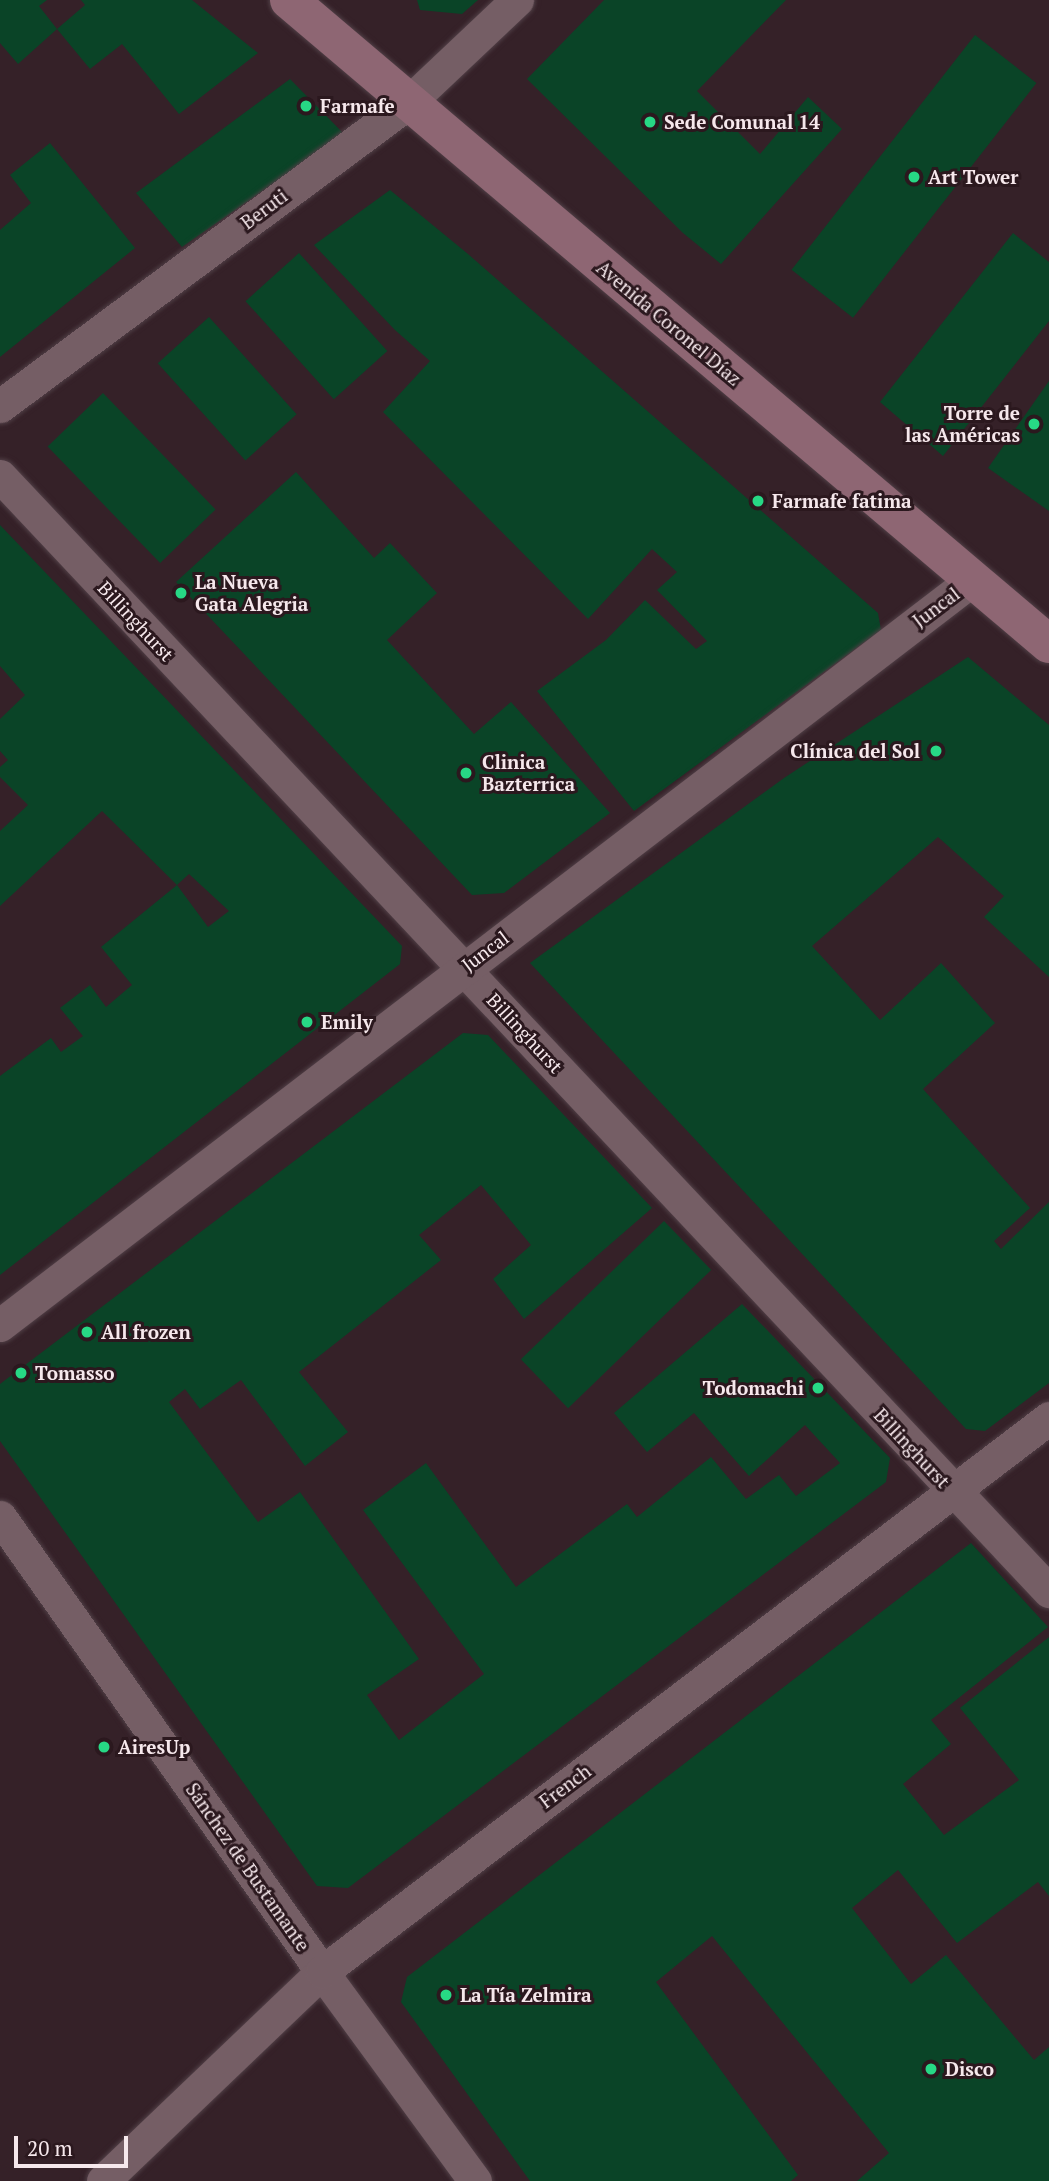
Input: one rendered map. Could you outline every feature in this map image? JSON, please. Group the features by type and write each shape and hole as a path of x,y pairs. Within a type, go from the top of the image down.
{"main road":[{"name":"Avenida Coronel Díaz","path":"289,0 1049,645"}],"street":[{"name":"Beruti","path":"0,406 408,103 517,0"},
{"name":"Billinghurst","path":"0,476 464,967 952,1491 1049,1591"},
{"name":"Juncal","path":"0,1325 972,580"},
{"name":"French","path":"103,2181 322,1972 1049,1418"},
{"name":"Sánchez de Bustamante","path":"0,1517 322,1972 475,2181"}],"building":[{"path":"0,0 47,0 39,6 57,29 18,64 0,43"},
{"path":"81,0 192,0 258,53 179,114 122,44 90,69 57,29 85,5"},
{"path":"417,0 478,0 462,14 420,10"},
{"name":"Sede Comunal 14","path":"604,0 786,0 697,91 760,154 808,97 842,129 721,264 683,233 527,79"},
{"name":"Art Tower","path":"975,35 1036,83 853,318 792,270"},
{"path":"290,79 344,134 182,247 136,193"},
{"path":"50,143 135,248 0,357 0,230 31,203 10,175"},
{"path":"390,190 468,254 878,613 881,630 634,811 537,691 606,640 645,600 696,649 707,641 657,590 677,572 652,549 588,619 383,412 430,361 395,330 314,245"},
{"path":"1013,233 1049,262 1049,321 943,456 880,402"},
{"path":"299,253 387,351 334,399 245,301"},
{"path":"209,317 297,414 245,461 158,363"},
{"name":"Torre de las Américas","path":"1049,381 1049,511 988,468"},
{"path":"103,393 216,510 160,563 48,446"},
{"path":"296,472 374,558 390,543 437,593 387,640 474,734 511,702 610,813 504,893 472,895 176,582"},
{"path":"0,525 402,946 400,964 0,1275 0,1076 51,1038 61,1052 83,1036 60,1008 90,985 106,1007 132,985 101,947 177,885 102,811 0,906 0,831 28,805 0,777 0,767 8,760 0,751 0,719 25,695 0,666","holes":["189,874 229,911 208,927 177,885"]},
{"path":"968,657 1049,725 1049,977 984,917 1004,896 938,837 812,946 880,1020 941,963 995,1023 923,1089 1030,1208 994,1241 1001,1249 1049,1202 1049,1383 985,1431 966,1429 530,963 784,778"},
{"path":"463,1033 488,1035 652,1208 524,1319 493,1279 531,1245 481,1185 419,1235 441,1260 299,1372 348,1432 305,1466 241,1380 200,1409 185,1389 169,1402 258,1522 300,1492 419,1659 367,1695 399,1740 484,1674 363,1510 426,1463 516,1587 627,1504 637,1517 711,1457 746,1499 779,1475 796,1496 840,1463 805,1425 749,1476 694,1413 647,1452 614,1413 742,1304 890,1458 886,1482 348,1888 317,1886 0,1441 0,1384"},
{"path":"664,1221 711,1270 568,1408 521,1359"},
{"path":"971,1543 1048,1627 931,1720 951,1744 903,1784 944,1835 1019,1780 960,1708 1049,1637 1049,1896 1038,1882 957,1943 898,1870 852,1908 911,1984 946,1955 1034,2060 1049,2047 1049,2181 857,2181 889,2153 712,1936 656,1982 798,2175 791,2181 530,2181 401,2002 407,1977"}],"place":[{"name":"Farmafe","path":"306,106"},
{"name":"Sede Comunal 14","path":"650,122"},
{"name":"Art Tower","path":"914,177"},
{"name":"Torre de las Américas","path":"1034,424"},
{"name":"Farmafe fatima","path":"758,501"},
{"name":"La Nueva Gata Alegria","path":"181,593"},
{"name":"Clínica del Sol","path":"936,751"},
{"name":"Clinica Bazterrica","path":"466,773"},
{"name":"Emily","path":"307,1022"},
{"name":"All frozen","path":"87,1332"},
{"name":"Tomasso","path":"21,1373"},
{"name":"Todomachi","path":"818,1388"},
{"name":"AiresUp","path":"104,1747"},
{"name":"La Tía Zelmira","path":"446,1995"},
{"name":"Disco","path":"931,2069"}]}
